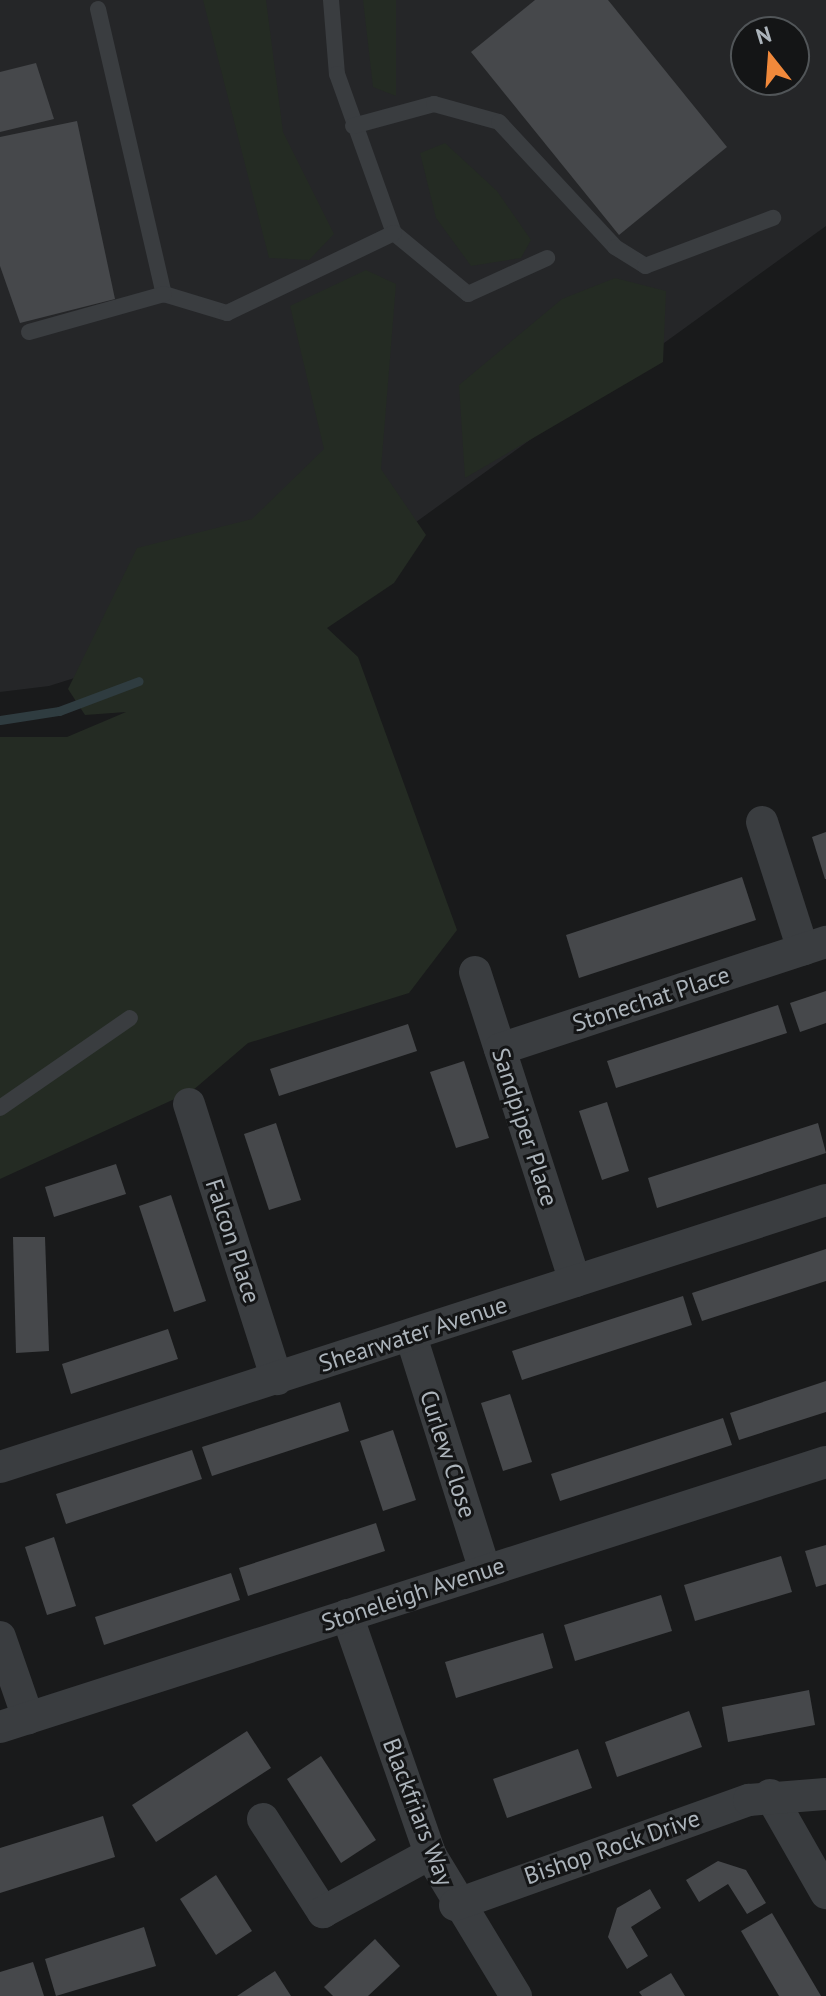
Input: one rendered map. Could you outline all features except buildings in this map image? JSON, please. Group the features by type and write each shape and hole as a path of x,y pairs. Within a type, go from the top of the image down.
{"street":[{"name":"Stonechat Place","path":"500,1049 815,946 762,822"},
{"name":"Sandpiper Place","path":"475,972 575,1281"},
{"name":"Falcon Place","path":"189,1104 277,1379"},
{"name":"Shearwater Avenue","path":"0,1467 826,1200"},
{"name":"Curlew Close","path":"411,1336 485,1571"},
{"name":"Stoneleigh Avenue","path":"14,1722 826,1462"},
{"name":"Blackfriars Way","path":"347,1615 430,1854 455,1905 516,1996"},
{"path":"0,1637 14,1722"},
{"name":"Bishop Rock Drive","path":"455,1905 770,1795 826,1794"},
{"path":"770,1795 826,1893"},
{"path":"263,1819 323,1912 430,1854"}],"lane":[{"path":"331,0 337,74 353,126 394,233 468,294 547,258"},
{"path":"98,9 164,294"},
{"path":"353,126 434,104 499,122 615,247 645,266 773,218"},
{"path":"29,332 164,294 227,313 394,233"},
{"path":"0,1108 130,1018"}],"shaded area":[{"path":"0,0 826,0 826,226 297,608 49,686 0,692"},
{"path":"203,0 266,0 283,132 334,234 309,260 269,258"},
{"path":"363,0 396,0 396,96 373,87"},
{"path":"445,143 497,191 531,240 521,258 471,266 436,218 420,153"},
{"path":"366,270 396,284 381,469 426,535 394,583 327,628 358,657 457,930 409,993 248,1043 192,1091 0,1179 0,737 67,737 126,712 85,715 68,689 137,548 252,519 324,449 290,306"},
{"path":"615,278 666,291 663,362 465,478 459,385 562,299"}],"waterway":[{"path":"0,720 59,711 139,681"}]}
